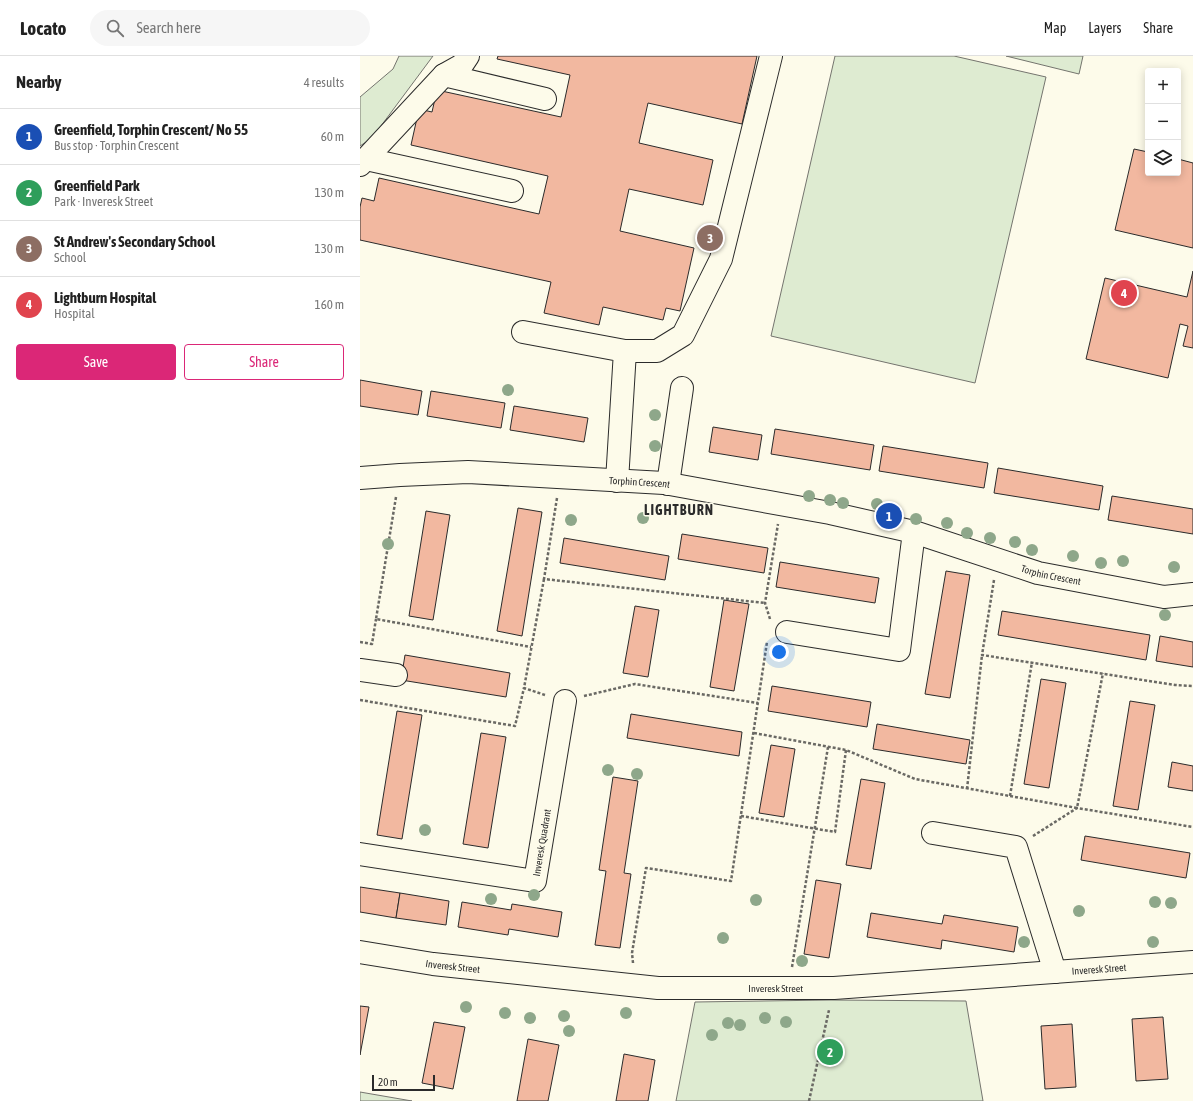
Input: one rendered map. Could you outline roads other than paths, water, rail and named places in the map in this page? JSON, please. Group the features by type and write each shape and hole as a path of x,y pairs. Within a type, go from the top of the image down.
{"street":[{"path":"363,162 444,75 462,65 468,56"},
{"path":"523,332 625,351 657,351 683,335 721,259 771,56"},
{"path":"444,75 545,99"},
{"path":"363,162 512,191"},
{"path":"617,481 625,351"},
{"path":"668,484 682,388"},
{"name":"Torphin Crescent","path":"360,478 400,474 468,472 668,484 830,512 914,532 1038,573 1164,597 1193,594"},
{"path":"778,629 899,650 914,532"},
{"path":"360,670 396,675"},
{"name":"Inveresk Quadrant","path":"360,854 535,881 565,701"},
{"path":"933,833 1016,847 1055,972"},
{"name":"Inveresk Street","path":"360,952 433,964 658,988 834,988 1193,962"}],"place":[{"name":"St Andrew's Secondary School","path":"710,238"},
{"name":"Lightburn Hospital","path":"1124,293"},
{"name":"Greenfield, Torphin Crescent/ No 55","path":"889,516"},
{"name":"Greenfield Park","path":"830,1052"}],"district":[{"name":"LIGHTBURN","path":"679,510"}]}
